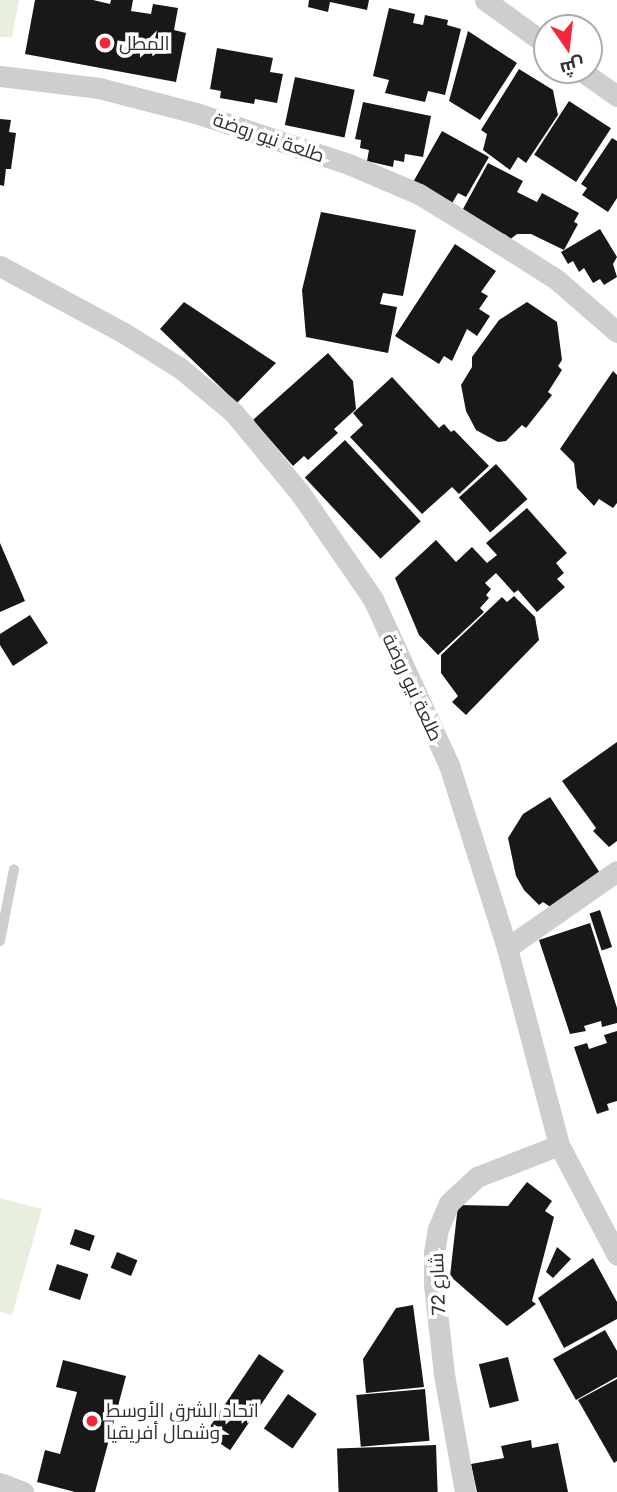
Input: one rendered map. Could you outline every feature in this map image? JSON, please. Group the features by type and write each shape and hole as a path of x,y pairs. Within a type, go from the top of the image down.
{"street":[{"path":"485,0 533,35"},
{"name":"طلعة نيو روضة","path":"0,76 99,88 184,110 351,165 419,194 556,279 617,332"},
{"path":"600,84 617,96"},
{"name":"طلعة نيو روضة","path":"0,266 180,368 234,413 300,493 373,599 449,765 507,948 559,1144 617,1255"},
{"path":"507,948 615,882"},
{"name":"شارع 72","path":"465,1492 444,1374 434,1285 434,1253 438,1229 449,1203 477,1177 559,1144"},
{"path":"0,1483 23,1492"}],"lane":[{"path":"0,941 14,869"}],"green space":[{"path":"0,0 19,0 12,37 0,37"},
{"path":"0,1198 42,1209 12,1315 0,1312"}],"building":[{"name":"المطل","path":"35,0 93,0 110,4 111,0 133,0 131,11 151,14 153,4 178,8 174,30 186,33 176,82 25,54"},
{"path":"309,0 369,0 367,10 330,2 328,12 308,7"},
{"path":"389,8 415,14 413,23 423,25 425,15 448,20 447,25 461,29 445,95 428,91 425,102 385,93 389,80 373,76"},
{"path":"468,31 517,63 480,120 449,101"},
{"path":"217,48 273,58 270,72 283,74 277,103 255,99 254,104 220,98 221,91 210,89"},
{"path":"519,69 533,78 533,84 543,84 553,90 558,115 526,163 518,157 510,170 483,150 487,134 481,130"},
{"path":"295,77 355,90 344,138 285,125"},
{"path":"569,101 611,128 576,182 534,155"},
{"path":"363,102 431,116 423,157 405,154 404,162 394,160 393,167 367,161 369,150 360,148 361,140 355,139"},
{"path":"0,119 11,120 9,132 16,133 11,169 6,169 4,186 0,185"},
{"path":"442,131 489,157 466,197 458,193 451,205 412,184"},
{"path":"612,138 617,141 617,198 608,212 582,195 587,188 581,184"},
{"path":"488,163 523,181 517,192 537,202 542,193 579,213 574,222 578,224 564,250 531,234 517,234 508,241 463,209"},
{"path":"321,212 416,230 403,296 383,293 380,304 397,307 388,353 306,337 302,290"},
{"path":"600,229 617,257 613,264 617,277 604,285 600,279 593,283 584,268 579,272 573,261 568,264 561,252"},
{"path":"455,244 496,271 481,292 488,296 479,309 490,316 477,336 467,329 452,361 444,356 439,364 395,336"},
{"path":"184,302 276,363 237,403 160,329"},
{"path":"527,302 557,322 562,360 558,366 562,370 548,392 552,395 526,428 522,425 506,441 498,442 476,430 466,411 461,385 472,367 472,357 499,320"},
{"path":"328,353 353,381 356,409 334,429 338,433 308,460 304,456 293,466 253,420"},
{"path":"613,371 617,375 617,503 613,508 599,499 594,506 577,488 574,463 560,449"},
{"path":"392,377 439,428 444,424 451,432 454,430 489,466 459,494 452,487 422,514 350,437 363,425 353,413"},
{"path":"345,440 421,521 380,559 305,478"},
{"path":"496,464 527,499 490,532 459,497"},
{"path":"527,508 567,553 556,563 564,573 557,579 565,587 537,612 518,590 514,593 496,573 485,583 491,589 486,595 489,598 480,608 484,612 438,655 419,635 395,578 436,540 456,562 472,547 487,563 497,555 486,543"},
{"path":"0,543 25,601 0,612"},
{"path":"514,596 535,617 539,640 466,715 452,702 458,696 441,673 441,655 502,597 507,602"},
{"path":"30,615 48,643 13,666 0,645 0,634"},
{"path":"617,742 617,841 609,847 593,831 596,828 562,781"},
{"path":"550,797 602,876 552,908 543,902 539,905 524,890 516,876 508,838 523,814"},
{"path":"600,910 612,947 602,950 590,913"},
{"path":"590,923 617,1008 617,1023 602,1027 601,1021 584,1026 586,1031 570,1034 539,940"},
{"path":"617,1031 617,1101 607,1104 609,1110 597,1114 574,1047 587,1043 589,1049 607,1043 604,1035"},
{"path":"527,1182 552,1201 545,1211 554,1217 532,1301 536,1304 507,1326 450,1276 458,1205 508,1206"},
{"path":"75,1229 95,1236 90,1251 70,1244"},
{"path":"557,1247 571,1259 553,1278 546,1272"},
{"path":"117,1252 137,1260 131,1276 111,1268"},
{"path":"593,1258 617,1302 617,1319 564,1348 538,1298"},
{"path":"57,1264 88,1274 80,1300 49,1290"},
{"path":"413,1305 424,1387 366,1393 363,1359 396,1308"},
{"path":"605,1330 617,1351 617,1377 576,1400 553,1359"},
{"path":"259,1354 284,1371 230,1450 205,1434"},
{"path":"508,1357 519,1401 490,1408 479,1364"},
{"name":"اتحاد الشرق الأوسط وشمال أفريقيا","path":"63,1360 126,1376 95,1492 75,1492 37,1482 45,1450 60,1454 77,1392 56,1387"},
{"path":"617,1379 617,1461 614,1463 578,1400"},
{"path":"425,1389 430,1441 361,1447 356,1395"},
{"path":"288,1394 317,1414 293,1448 264,1428"},
{"path":"531,1440 532,1448 558,1443 568,1492 477,1492 471,1464 504,1458 501,1446"},
{"path":"436,1445 438,1492 339,1492 337,1448"}],"place":[{"name":"المطل","path":"105,43"},
{"name":"اتحاد الشرق الأوسط وشمال أفريقيا","path":"92,1421"}]}
